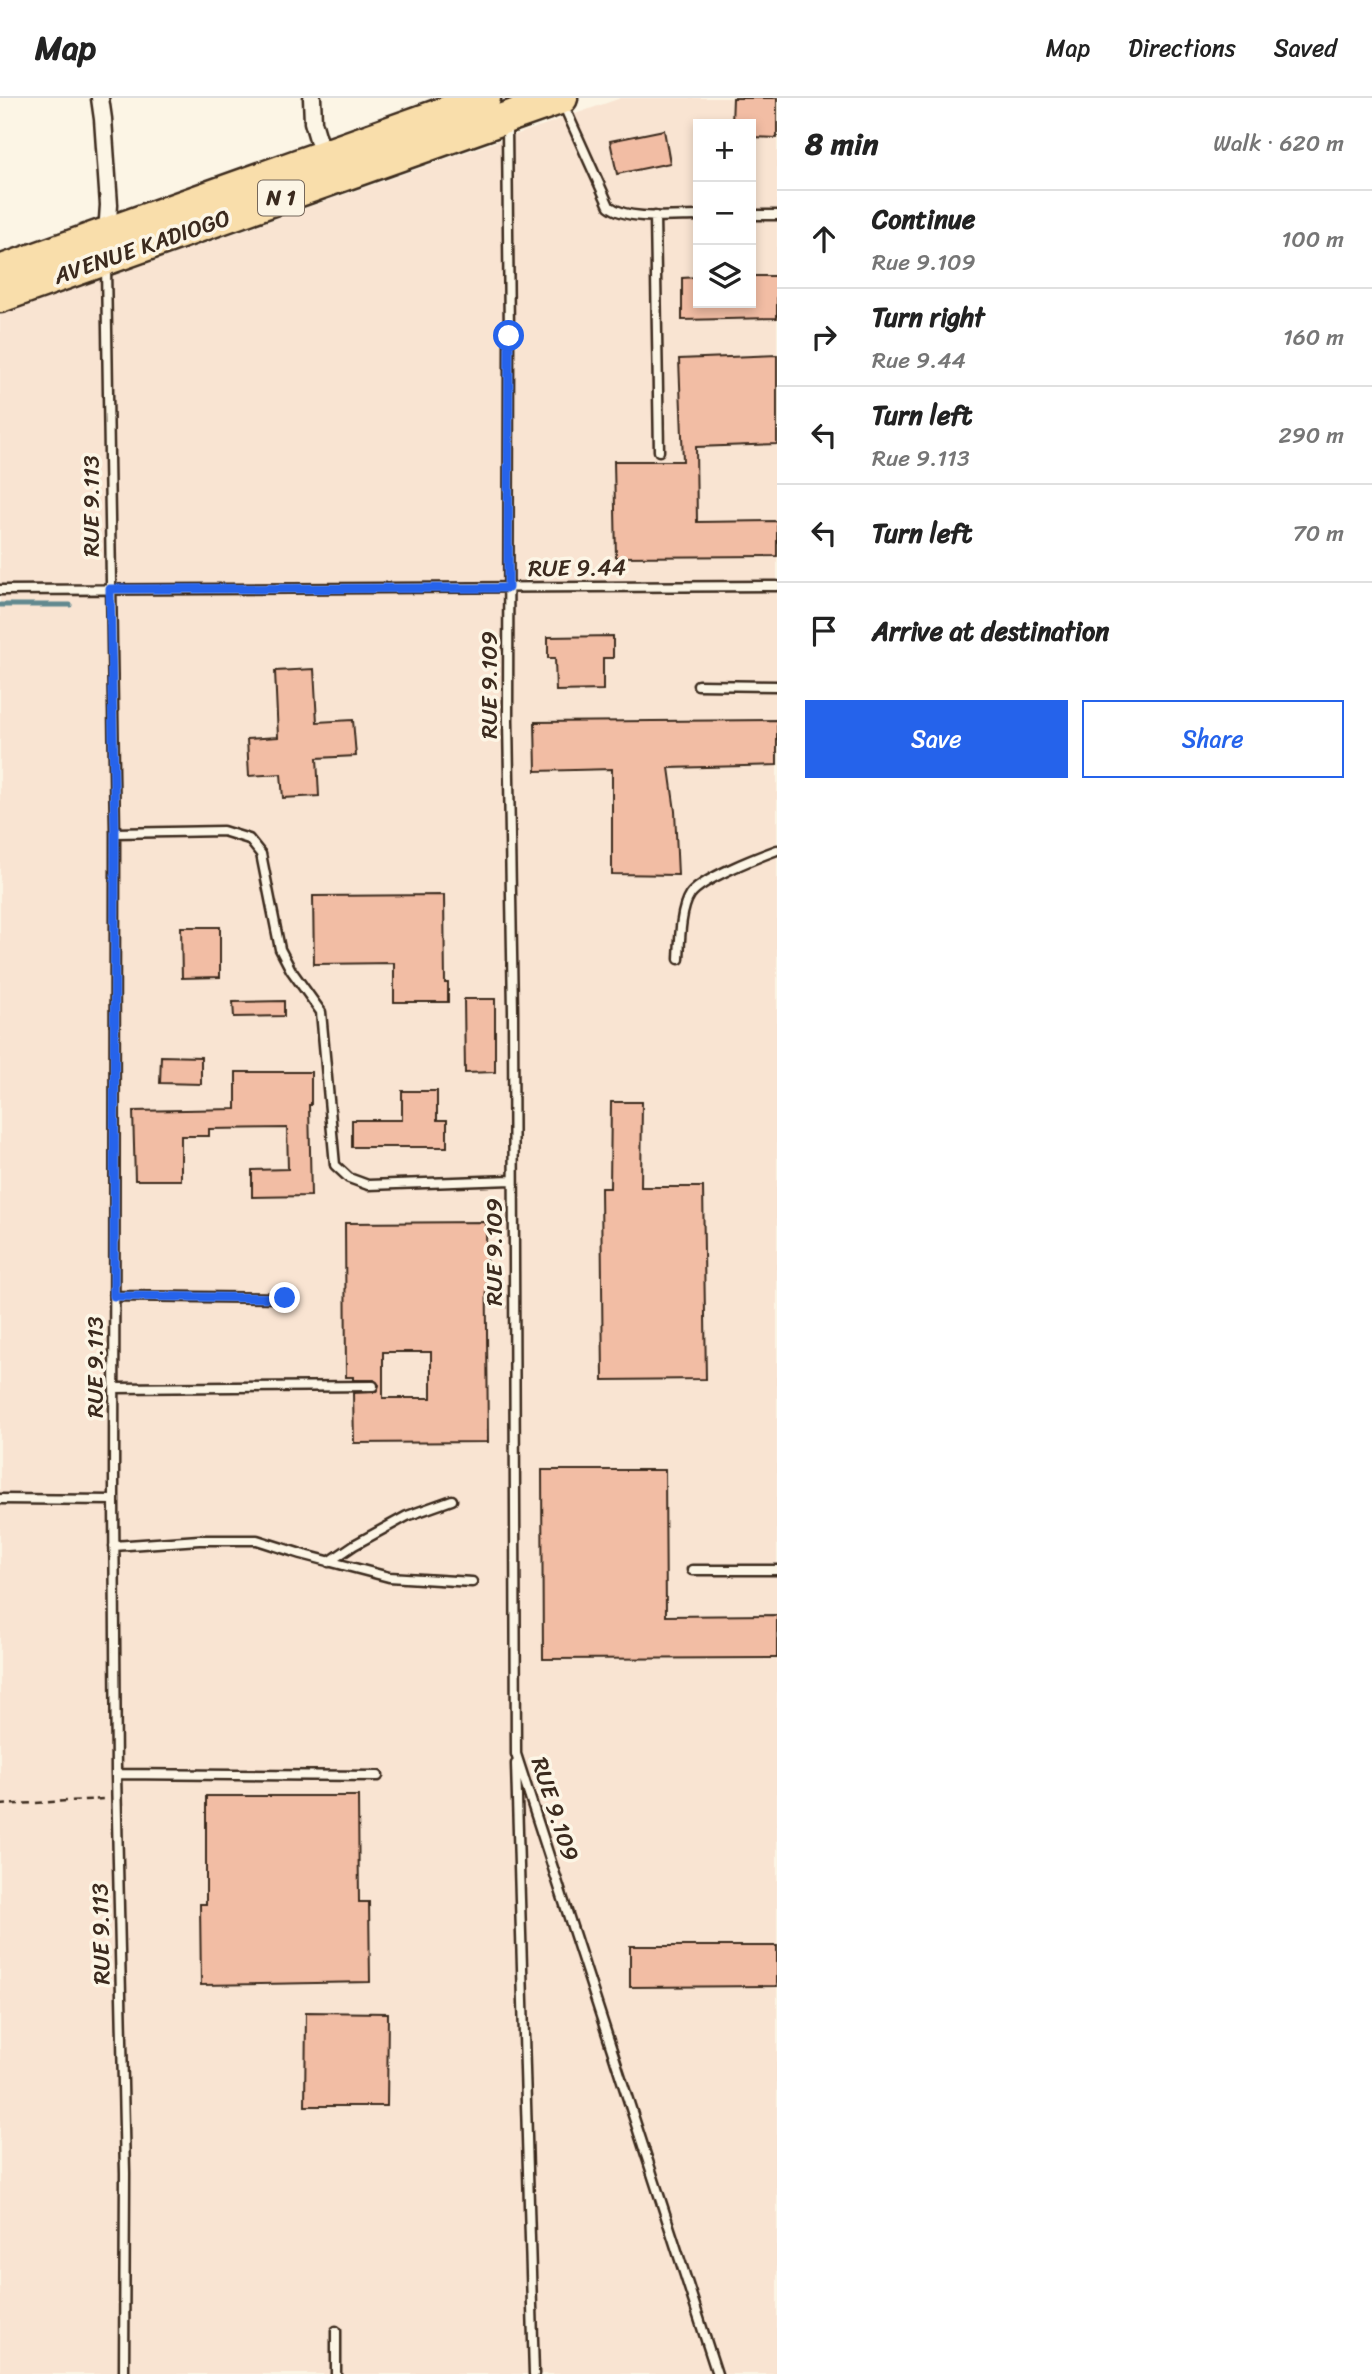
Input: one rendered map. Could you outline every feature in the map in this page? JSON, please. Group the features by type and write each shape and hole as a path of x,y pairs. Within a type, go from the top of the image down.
{"highway":[{"name":"AVENUE KADIOGO","path":"0,271 106,246 155,214 323,156 498,107 561,98"},
{"name":"AVENUE KADIOGO","path":"0,297 106,246 498,107"}],"street":[{"path":"100,98 109,205 106,246"},
{"path":"312,98 313,122 323,156"}],"lane":[{"path":"561,98 609,206 615,211 655,216 693,216"},
{"name":"RUE 9.109","path":"498,107 509,336 508,588 516,1754 717,2374"},
{"path":"756,215 777,215"},
{"path":"655,216 659,451"},
{"name":"RUE 9.113","path":"106,246 115,833 114,1546 125,2173 124,2374"},
{"name":"RUE 9.44","path":"0,590 777,586"},
{"path":"698,685 777,685"},
{"path":"115,833 223,831 249,839 261,854 280,949 291,970 321,1012 335,1165 349,1178 368,1185 512,1180"},
{"path":"679,959 682,922 689,895 699,886 742,864 777,850"},
{"path":"114,1296 285,1298"},
{"path":"114,1388 373,1386"},
{"path":"0,1499 114,1500"},
{"path":"329,1562 407,1516 452,1500"},
{"path":"114,1546 199,1540 257,1540 389,1577 472,1582"},
{"path":"692,1570 777,1570"},
{"path":"516,1754 534,2374"},
{"path":"116,1774 378,1776"},
{"path":"336,2331 336,2374"}],"path":[{"path":"0,1805 117,1798"}],"shaded area":[{"path":"621,98 777,98 777,2374 0,2374 0,315"}],"building":[{"path":"733,98 777,98 777,138 756,137 756,119 732,119"},
{"path":"664,130 670,163 617,174 610,141"},
{"path":"756,276 777,276 777,318 682,320 682,278 693,277 693,308 756,308"},
{"path":"777,355 777,444 696,447 697,522 777,521 777,556 616,557 614,461 683,461 679,359"},
{"path":"613,636 613,658 603,658 603,690 556,691 555,658 548,658 548,637"},
{"path":"314,669 317,722 353,720 356,756 317,758 319,796 283,798 281,774 249,776 247,739 278,737 275,671"},
{"path":"777,720 777,765 669,768 675,811 678,875 612,874 612,769 536,771 535,722"},
{"path":"444,895 445,983 448,983 448,1002 394,1002 394,963 314,964 313,896"},
{"path":"181,927 220,927 220,977 182,978"},
{"path":"464,999 495,999 495,1072 465,1073"},
{"path":"284,1001 284,1016 234,1017 233,1002"},
{"path":"161,1056 201,1057 201,1084 160,1083"},
{"path":"236,1072 311,1072 311,1196 252,1197 252,1170 288,1169 287,1128 209,1129 209,1136 181,1136 181,1180 135,1180 133,1111 236,1109"},
{"path":"402,1091 437,1091 437,1120 447,1120 447,1147 352,1147 352,1120 402,1120"},
{"path":"611,1102 642,1102 641,1187 703,1187 706,1379 603,1380 601,1188 610,1188"},
{"path":"486,1222 488,1442 354,1443 353,1393 376,1392 379,1385 374,1380 353,1380 353,1377 346,1377 345,1223","holes":["383,1352 431,1352 431,1398 383,1398"]},
{"path":"542,1470 665,1470 666,1616 777,1615 777,1658 543,1659"},
{"path":"206,1796 358,1796 359,1902 369,1902 370,1982 201,1985 200,1904 206,1904"},
{"path":"630,1946 777,1946 777,1986 630,1987"},
{"path":"306,2012 388,2013 387,2106 305,2106"}],"waterway":[{"path":"0,605 70,605"}],"route":[{"path":"285,1298 114,1296 115,833 110,589 508,588 509,336"}]}
